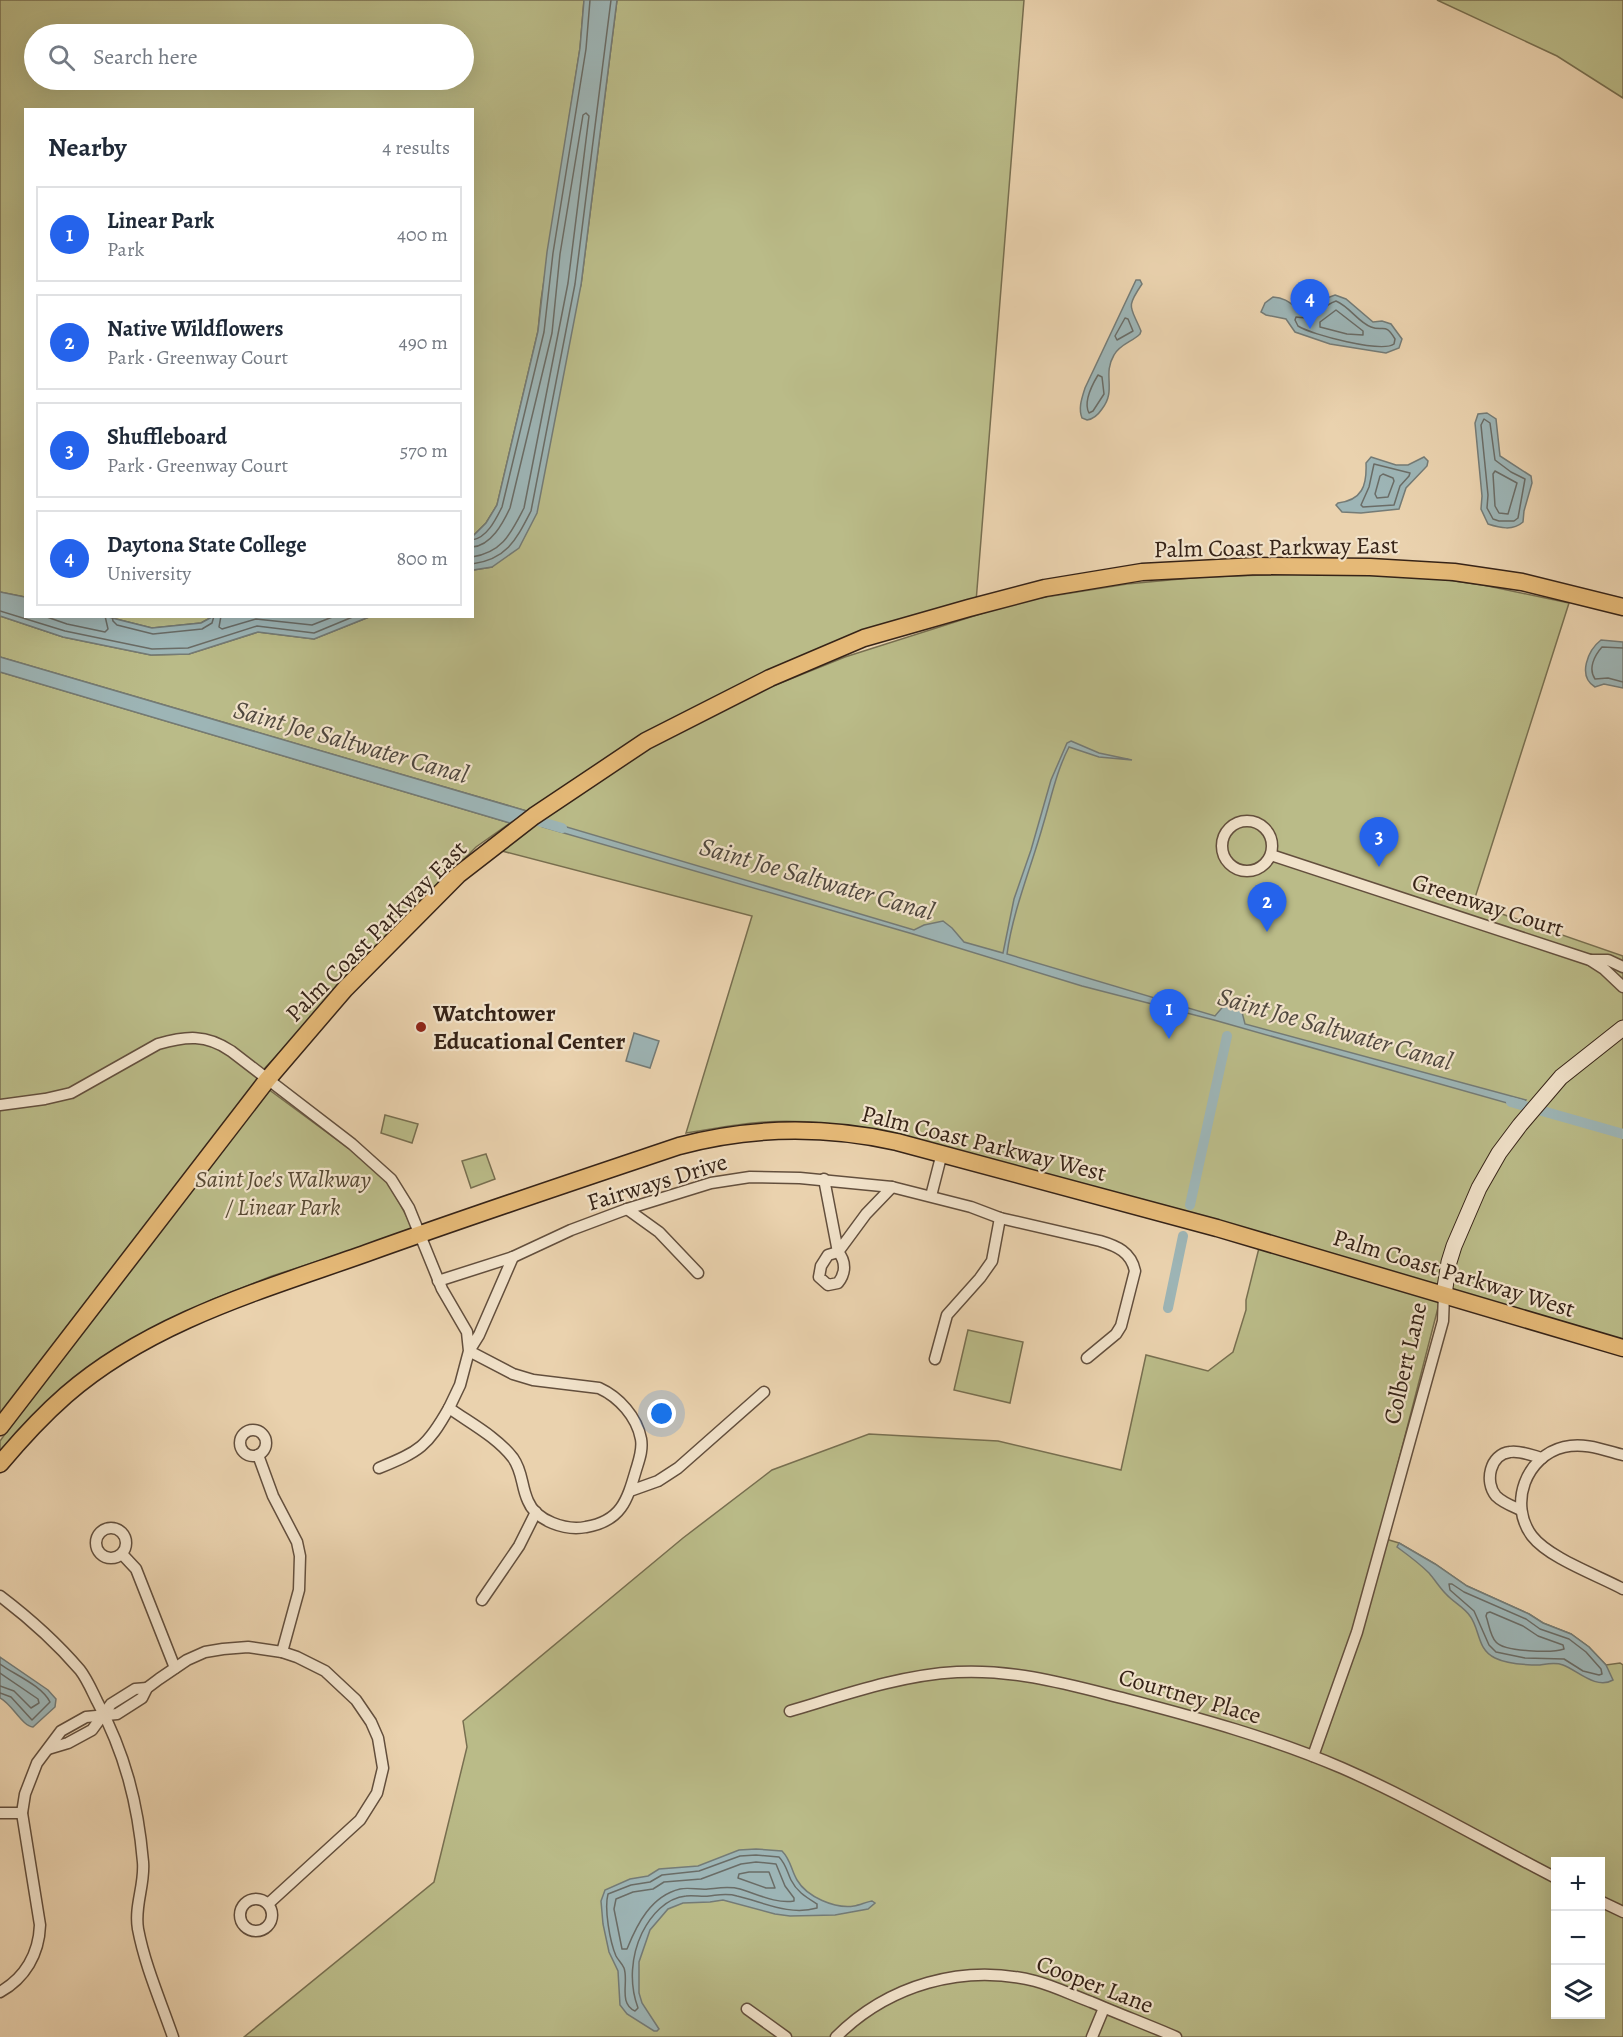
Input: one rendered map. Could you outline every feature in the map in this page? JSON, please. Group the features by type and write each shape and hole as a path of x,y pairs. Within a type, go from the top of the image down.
{"main road":[{"name":"Palm Coast Parkway East","path":"0,1427 267,1080 345,989 458,875 556,801 646,741 770,678 864,638 1044,588 1142,572 1204,567 1360,567 1454,572 1491,576 1572,593 1623,607"},
{"name":"Palm Coast Parkway West","path":"0,1464 33,1426 66,1394 89,1376 162,1332 207,1311 420,1234 679,1146 715,1138 766,1132 826,1132 878,1137 942,1153 1444,1294 1623,1348"}],"street":[{"path":"1252,821 1260,824 1269,835 1272,846 1271,855 1261,867 1245,871 1237,869 1225,859 1222,851 1223,835 1235,823 1252,821"},
{"name":"Greenway Court","path":"1271,855 1590,960"},
{"path":"1590,960 1608,960 1623,967"},
{"path":"1590,960 1604,969 1623,987"},
{"name":"Colbert Lane","path":"1313,1756 1357,1632 1384,1538 1443,1321 1449,1262 1466,1215 1499,1153 1520,1125 1557,1081 1623,1028"},
{"path":"0,1105 71,1093 158,1044 180,1039 213,1040 231,1051 385,1172 403,1197 438,1281 467,1332 470,1351"},
{"path":"931,1196 942,1153"},
{"name":"Fairways Drive","path":"438,1281 513,1257 571,1230 627,1209 730,1179 777,1177 824,1179 892,1186 971,1207 1000,1218 1115,1245 1129,1256 1133,1263 1133,1281 1121,1326 1116,1334 1087,1358"},
{"path":"824,1179 838,1252 866,1214 892,1186"},
{"path":"627,1209 659,1232 698,1273"},
{"path":"935,1359 947,1315 992,1261 1000,1218"},
{"path":"379,1468 423,1446 435,1432 460,1385 470,1351 513,1257"},
{"path":"449,1408 495,1440 513,1458 522,1475 527,1500 536,1512 559,1525 582,1528 612,1518 622,1507 630,1491 640,1456 641,1440 628,1413 615,1397 599,1388 523,1377 470,1351"},
{"path":"630,1491 658,1481 678,1468 764,1392"},
{"path":"1623,1455 1581,1445 1563,1447 1542,1458 1534,1467 1525,1482 1521,1497 1521,1510 1529,1531 1545,1548 1623,1589"},
{"path":"1521,1510 1495,1494 1490,1482 1491,1467 1501,1455 1513,1451 1542,1458"},
{"path":"258,1455 273,1496 297,1542 300,1556 299,1590 282,1652"},
{"path":"482,1600 519,1546 536,1512"},
{"path":"122,1554 136,1569 175,1668"},
{"path":"0,1596 34,1622 81,1671 121,1752 135,1802 143,1872 137,1906 138,1927 173,2037"},
{"path":"0,1992 17,1981 27,1968 39,1937 40,1925 22,1813 30,1778 38,1763 61,1731 86,1717 117,1714 142,1698 147,1688 175,1668 195,1656 223,1648 248,1647 282,1652 325,1671 356,1700 371,1722 378,1738 383,1768 377,1793 360,1820 268,1904"},
{"name":"Courtney Place","path":"790,1711 918,1676 958,1672 1006,1672 1050,1680 1202,1719 1313,1756 1380,1786 1551,1875"},
{"path":"0,1813 22,1813"},
{"path":"1605,1903 1623,1912"},
{"name":"Cooper Lane","path":"836,2037 867,2010 892,1996 923,1983 967,1975 1006,1976 1036,1981 1176,2037"},
{"path":"1092,2037 1104,2008"},
{"path":"747,2009 786,2037"}],"green space":[{"path":"0,0 584,0 580,48 538,331 497,505 486,523 474,535 474,108 24,108 24,597 0,592"},
{"path":"617,0 1024,0 976,602 863,633 530,812 0,657 0,616 63,637 151,655 189,654 258,632 314,639 366,618 474,618 474,570 492,567 581,285"},
{"path":"1437,0 1623,0 1623,98 1557,56"},
{"path":"1332,573 1433,578 1483,585 1569,603 1473,904 1623,956 1623,1343 895,1133 830,1124 781,1121 686,1133 752,916 498,850 621,764 691,725 768,688 845,657 1021,601 1127,584 1202,577"},
{"path":"112,618 210,618 201,623 152,628"},
{"path":"0,672 510,823 476,847 425,898 265,1068 233,1116 0,1417"},
{"name":"Saint Joe's Walkway / Linear Park","path":"268,1089 367,1162 388,1182 414,1230 272,1276 211,1300 151,1330 0,1453 0,1441 10,1427"},
{"path":"385,1115 418,1124 412,1143 381,1133"},
{"path":"486,1154 495,1179 471,1188 462,1161"},
{"path":"1259,1248 1440,1300 1379,1537 1399,1543 1467,1586 1571,1634 1589,1647 1606,1665 1620,1663 1623,1665 1623,2037 244,2037 434,1882 467,1747 463,1721 683,1538 772,1470 869,1434 998,1441 1121,1470 1146,1355 1208,1371 1233,1352 1246,1310 1246,1300"},
{"path":"968,1330 1023,1342 1010,1403 954,1390"}],"water":[{"path":"584,0 617,0 581,285 537,513 519,548 492,567 474,570 474,535 486,523 497,505 538,331 547,252 580,48"},
{"path":"1136,280 1140,280 1142,284 1133,298 1131,308 1141,331 1140,334 1119,348 1114,355 1109,369 1109,395 1097,415 1087,420 1082,418 1080,410 1085,388"},
{"path":"1335,295 1346,299 1373,322 1382,321 1391,324 1402,339 1399,348 1386,353 1330,344 1295,332 1286,319 1261,312 1265,303 1273,297 1285,300 1299,310 1308,313 1327,298"},
{"path":"1487,413 1496,419 1500,456 1531,476 1532,483 1523,522 1511,528 1488,524 1481,509 1482,496 1475,423 1478,414"},
{"path":"1371,457 1396,465 1408,465 1424,457 1428,461 1427,466 1406,488 1399,509 1361,513 1342,512 1336,505 1358,495 1364,485 1366,463"},
{"path":"0,592 24,597 24,618 112,618 152,628 201,623 210,618 366,618 314,639 258,632 189,654 151,655 63,637 0,616"},
{"path":"1601,640 1623,642 1623,688 1604,684 1595,687 1587,676 1586,663 1592,650"},
{"path":"0,657 530,812 510,823 0,672"},
{"path":"1071,741 1099,753 1132,760 1099,757 1069,747 1057,776 1018,905 1007,954 1215,1016 1226,1003 1241,1008 1245,1024 1526,1100 1521,1107 1214,1020 1082,986 913,934 543,827 550,822 914,930 924,925 943,921 964,942 1003,953 1014,899 1051,780 1067,743"},
{"path":"634,1033 659,1041 650,1068 626,1061"},
{"path":"1399,1543 1467,1586 1571,1634 1589,1647 1606,1665 1613,1680 1600,1683 1560,1664 1517,1664 1500,1660 1489,1654 1482,1645 1468,1613 1449,1597 1425,1569 1397,1547"},
{"path":"0,1657 48,1690 56,1699 55,1707 33,1727 25,1723 0,1698"},
{"path":"739,1850 782,1851 795,1876 807,1892 830,1904 856,1906 872,1901 875,1903 868,1909 835,1915 775,1914 723,1900 683,1903 668,1909 650,1930 639,1962 639,1993 642,2003 659,2029 654,2031 627,2014 620,2005 618,1971 609,1952 603,1924 601,1901 605,1890 630,1879 648,1876 659,1869 698,1866"}],"waterway":[{"name":"Saint Joe Saltwater Canal","path":"528,818 562,828"},
{"path":"1190,1205 1227,1036"},
{"name":"Saint Joe Saltwater Canal","path":"1511,1102 1623,1134"},
{"path":"1168,1308 1183,1236"}],"place":[{"name":"Daytona State College","path":"1310,329"},
{"name":"Shuffleboard","path":"1379,867"},
{"name":"Native Wildflowers","path":"1267,932"},
{"name":"Watchtower Educational Center","path":"421,1027"},
{"name":"Linear Park","path":"1169,1039"}]}
